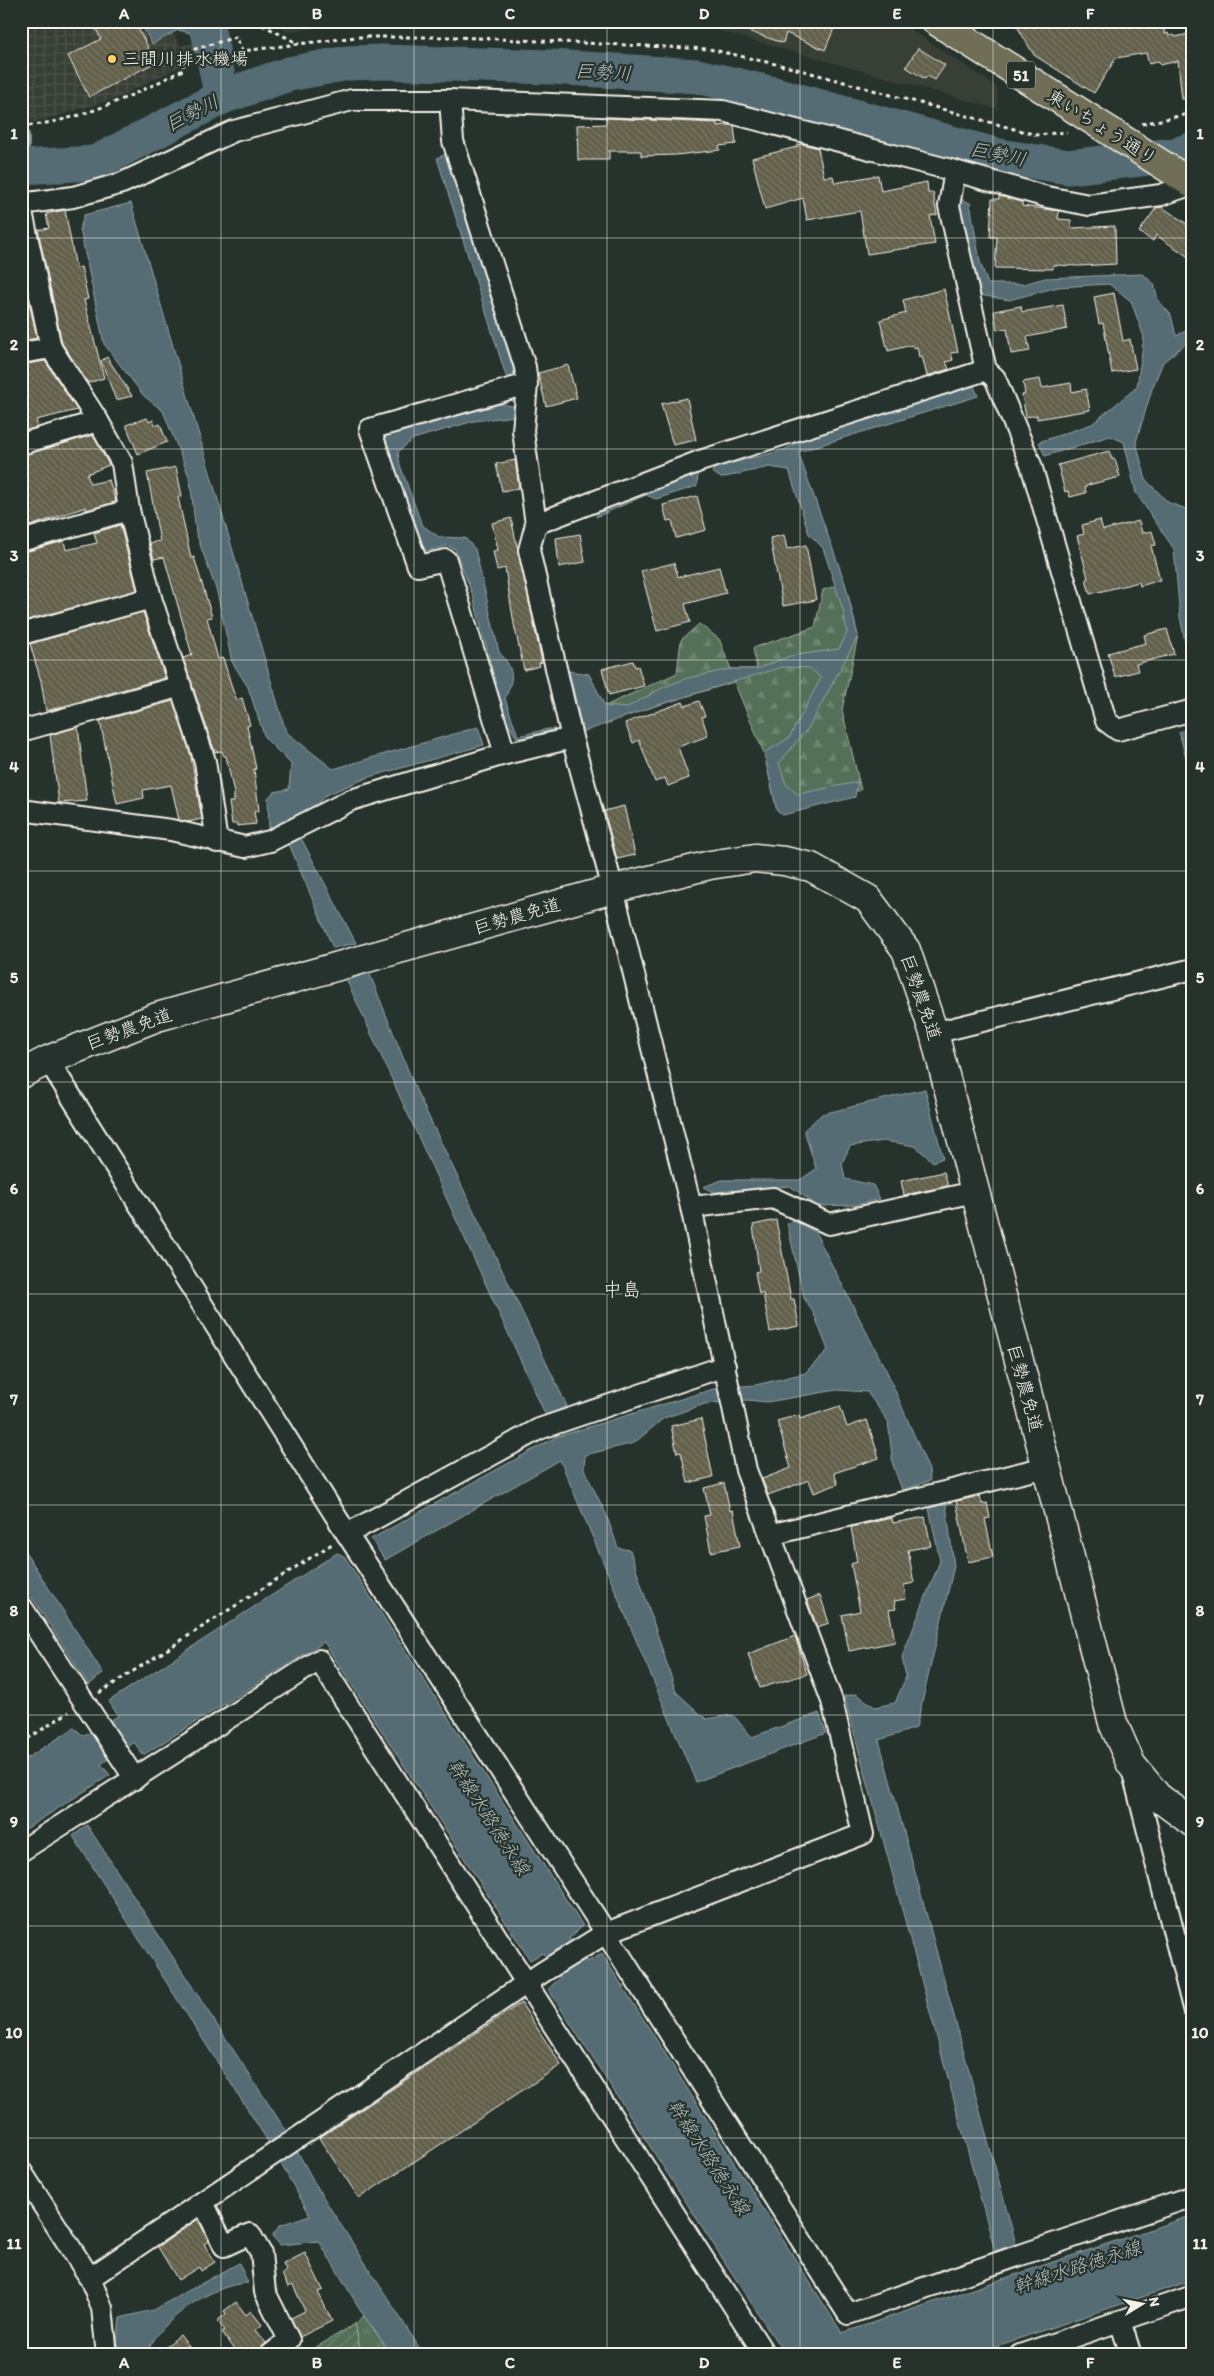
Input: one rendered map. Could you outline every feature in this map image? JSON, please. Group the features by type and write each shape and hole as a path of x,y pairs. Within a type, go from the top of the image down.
{"main road":[{"name":"東いちょう通り","path":"948,24 1192,184"}],"street":[{"path":"217,842 206,761 151,598 129,510 122,463 98,421 51,348 21,205 73,197 122,182 234,131 352,100 450,100 723,111 956,171 1047,197 1090,205 1161,194 1192,184"},
{"path":"90,2278 600,1937 864,1834 832,1701 746,1470 691,1207 613,889 572,738 529,550 536,524 523,431 527,384 525,367 453,141 450,100"},
{"path":"956,171 949,206 986,370 995,378 1031,465 1106,721 1118,730 1193,710"},
{"path":"21,353 51,348"},
{"path":"536,524 700,461 986,370"},
{"path":"505,754 446,560 418,566 370,429 527,384"},
{"path":"21,444 98,421"},
{"path":"21,542 129,510"},
{"path":"21,634 151,598"},
{"path":"21,731 181,686"},
{"path":"21,810 171,830 245,847 270,841 351,800 505,754 572,738"},
{"name":"巨勢農免道","path":"21,1074 48,1060 157,1017 613,889 710,865 755,858 784,861 811,867 868,899 906,950 934,1033 1113,1723 1131,1764 1158,1797 1193,1823"},
{"path":"934,1033 1193,969"},
{"path":"48,1060 600,1937 848,2314 1193,2196"},
{"path":"691,1207 772,1198 829,1224 974,1192"},
{"path":"347,1534 539,1430 726,1373"},
{"path":"770,1535 1046,1467"},
{"path":"21,1606 135,1779"},
{"path":"21,1852 319,1660 536,1978 765,2355"},
{"path":"1131,1764 1193,2008"},
{"path":"21,2171 90,2278 102,2308 107,2355"},
{"path":"203,2202 224,2246 250,2234 261,2253 265,2292 289,2340 270,2355"},
{"path":"1020,2355 1193,2296"},
{"path":"1120,2321 1132,2355"}],"path":[{"path":"255,21 300,44"},
{"path":"21,126 42,125 127,99 183,70 185,52 236,37 242,51 356,37 456,37 708,49 793,68 1036,135 1071,132"},
{"path":"1106,129 1129,128 1193,112"},
{"path":"21,1743 347,1534"}],"shaded area":[{"path":"51,21 166,21 180,46 225,37 232,54 174,69 117,98 36,122 21,122 21,30"},
{"path":"274,21 685,21 684,28 359,22 287,32"},
{"path":"714,21 898,21 997,87 998,109 713,29"}],"green space":[{"path":"845,583 858,636 842,710 861,790 777,811 764,753 734,682 655,706 608,723 605,706 677,673 681,640 699,624 719,639 731,669 757,669 753,648 815,627 823,590"},
{"path":"364,2316 392,2355 363,2355 360,2350 355,2324"},
{"path":"355,2324 360,2350 363,2355 310,2355 308,2352"}],"water":[{"path":"144,21 221,21 225,37 195,44 190,33 178,30 152,44 141,23"},
{"path":"448,153 516,374 507,379 437,158"},
{"path":"959,198 970,203 980,262 988,284 1024,284 1045,278 1143,274 1154,284 1158,300 1171,315 1176,336 1193,327 1193,338 1163,362 1152,389 1136,442 1146,480 1169,503 1193,511 1193,679 1180,617 1174,549 1136,493 1124,442 1110,436 1045,456 1039,442 1092,424 1137,387 1144,337 1131,301 1109,284 1058,287 1009,300 979,295"},
{"path":"131,203 286,732 333,769 478,727 484,745 369,777 326,795 315,806 269,830 268,798 274,792 289,789 291,764 265,738 248,687 232,662 217,592 196,533 190,479 163,411 144,396 104,344 80,229 84,215"},
{"path":"973,384 978,396 798,452 845,583 858,636 809,727 779,763 786,784 797,794 858,782 855,797 783,815 777,811 764,753 789,738 821,678 810,668 782,667 655,706 583,732 569,671 589,674 605,706 626,708 664,687 688,678 731,669 757,669 790,656 839,649 847,633 844,613 823,548 809,534 789,470 769,467 721,478 712,472 716,467 784,450 813,433"},
{"path":"500,404 519,407 516,416 474,421 413,439 398,452 400,465 422,525 439,537 465,538 475,549 499,652 510,669 511,680 505,699 518,736 555,729 518,740 505,719 473,596 455,549 447,546 427,551 420,546 381,437"},
{"path":"698,473 697,486 656,499 646,495 596,517 598,512"},
{"path":"1193,728 1193,784 1179,732"},
{"path":"301,838 356,943 333,948 289,844"},
{"path":"369,972 416,1090 567,1406 546,1416 347,981"},
{"path":"925,1089 943,1158 933,1162 915,1146 884,1141 850,1146 842,1163 845,1179 873,1185 880,1199 856,1205 818,1206 790,1186 714,1192 703,1187 722,1180 800,1180 816,1169 804,1130 822,1114"},
{"path":"795,1221 815,1232 888,1374 929,1470 930,1481 902,1490 893,1465 888,1421 867,1392 837,1390 767,1402 748,1400 705,1404 664,1418 634,1443 585,1455 584,1469 606,1514 618,1548 630,1550 676,1692 706,1719 733,1715 752,1737 819,1713 826,1733 696,1782 560,1460 385,1560 371,1539 556,1437 717,1388 756,1385 805,1373 828,1350 814,1314 804,1298 787,1223"},
{"path":"946,1504 954,1566 916,1728 879,1740 1016,2244 995,2251 844,1696 856,1694 875,1707 895,1703 906,1677 902,1657 940,1561 929,1508"},
{"path":"21,1545 103,1673 89,1685 21,1581"},
{"name":"幹線水路徳永線","path":"337,1553 344,1556 583,1926 569,1938 587,1962 602,1954 842,2333 1193,2215 1193,2280 970,2355 785,2355 548,1989 560,1978 543,1953 530,1960 324,1642 143,1755 134,1742 101,1764 110,1775 21,1832 21,1762 74,1728 84,1736 118,1716 109,1701"},
{"path":"87,1825 288,2134 318,2189 424,2355 392,2355 364,2316 319,2241 280,2245 272,2236 280,2225 310,2215 269,2143 73,1836"},
{"path":"239,2263 248,2283 219,2290 188,2306 162,2329 146,2355 123,2355 117,2344 120,2318 153,2310"}],"building":[{"name":"三間川排水機場","path":"107,21 134,21 156,62 89,97 68,56 101,39 95,27"},
{"path":"728,21 837,21 825,50 786,33 783,43 727,24"},
{"path":"1014,21 1163,21 1165,34 1168,33 1169,36 1174,35 1175,37 1193,33 1193,99 1182,99 1178,61 1160,65 1159,61 1149,64 1146,53 1116,58 1094,93 1034,55"},
{"path":"918,48 945,65 935,80 927,76 925,79 906,67"},
{"path":"606,118 717,123 717,126 734,126 736,144 719,146 720,150 676,155 641,156 641,151 609,151 609,160 578,160 577,125 606,124"},
{"path":"802,144 818,148 824,177 833,176 835,183 878,175 881,191 927,182 928,193 933,193 937,215 930,216 935,244 867,254 860,211 807,220 803,198 765,209 752,158 797,147 797,145"},
{"path":"999,196 1022,202 1022,206 1059,211 1058,219 1071,220 1071,228 1115,226 1116,264 1053,265 1053,269 995,268 997,237 990,237 992,199 999,199"},
{"path":"1162,207 1193,228 1193,260 1156,235 1153,241 1139,232 1156,208"},
{"path":"65,210 76,268 81,267 88,299 84,300 104,378 88,383 62,343 38,230 49,228 46,214"},
{"path":"21,265 37,338 21,341"},
{"path":"944,289 958,352 951,353 953,360 946,362 949,369 927,376 922,356 919,357 917,347 913,348 912,345 888,351 880,320 906,313 903,300"},
{"path":"1114,293 1123,341 1130,339 1136,369 1112,373 1103,323 1099,324 1094,297"},
{"path":"1063,305 1067,329 1027,337 1030,351 1011,354 1007,328 997,330 994,311 1021,306 1022,312"},
{"path":"107,357 132,396 116,400 101,361"},
{"path":"45,361 77,410 36,420 38,427 21,432 21,365"},
{"path":"568,365 577,398 546,406 538,373"},
{"path":"1040,379 1042,388 1071,383 1072,392 1086,389 1090,410 1037,419 1037,415 1026,417 1022,395 1025,394 1023,382"},
{"path":"687,398 696,440 673,445 661,404"},
{"path":"147,418 149,422 153,420 155,426 160,424 167,442 138,454 126,425"},
{"path":"93,435 109,465 87,474 90,484 109,480 116,502 86,510 86,507 21,529 21,456"},
{"path":"1109,451 1112,459 1115,459 1120,477 1088,485 1085,487 1086,493 1070,497 1068,491 1065,492 1058,465"},
{"path":"515,460 519,488 502,491 496,464"},
{"path":"176,467 182,496 178,497 191,558 194,557 212,617 207,618 218,659 223,658 233,691 237,700 242,698 250,725 247,726 256,769 254,769 259,811 254,811 256,824 237,826 237,824 232,824 229,802 234,802 234,793 226,756 224,756 222,751 215,752 183,658 192,655 164,557 154,559 150,543 160,541 147,473"},
{"path":"697,496 706,530 676,538 672,520 667,521 663,505"},
{"path":"511,518 542,662 539,663 540,666 524,670 505,568 497,570 493,551 498,550 492,523"},
{"path":"1100,520 1103,530 1139,521 1142,533 1152,531 1156,545 1151,546 1160,580 1140,586 1139,582 1090,594 1086,579 1088,578 1077,536 1084,534 1082,525"},
{"path":"120,525 137,590 23,621 21,553 64,541 66,550 97,543 94,533"},
{"path":"580,534 585,562 559,567 556,538"},
{"path":"784,535 787,549 806,545 816,600 783,606 770,538"},
{"path":"674,563 678,577 719,567 726,593 685,604 690,622 657,631 641,571"},
{"path":"143,612 165,678 46,711 41,681 30,644"},
{"path":"1167,629 1174,654 1136,664 1138,671 1115,677 1108,653 1146,643 1144,635"},
{"path":"633,661 635,667 638,666 644,686 609,695 602,669"},
{"path":"173,701 191,756 202,819 188,822 179,820 171,785 143,790 144,798 117,804 100,721"},
{"path":"699,701 705,716 702,717 708,736 678,747 689,778 668,786 665,778 655,782 639,740 633,743 625,723 683,702 685,706"},
{"path":"78,727 87,801 59,803 50,735"},
{"path":"624,806 635,855 617,859 604,811"},
{"path":"944,1172 948,1186 904,1195 901,1181"},
{"path":"776,1220 791,1299 794,1299 799,1326 770,1332 763,1293 759,1294 755,1272 759,1271 753,1225"},
{"path":"840,1406 847,1427 867,1420 879,1458 834,1473 838,1484 814,1493 809,1480 768,1495 762,1479 791,1468 777,1421 799,1415 800,1419"},
{"path":"701,1419 713,1477 688,1483 681,1452 677,1453 671,1426"},
{"path":"724,1483 730,1511 733,1510 740,1546 711,1552 704,1516 710,1515 704,1488"},
{"path":"980,1496 982,1504 987,1503 990,1518 985,1519 993,1557 968,1562 956,1501"},
{"path":"925,1517 931,1546 908,1550 914,1583 904,1585 906,1599 894,1601 896,1609 889,1610 895,1642 849,1651 842,1615 860,1611 851,1564 857,1562 851,1527 892,1518 893,1523"},
{"path":"820,1595 829,1623 817,1627 807,1600"},
{"path":"795,1636 807,1674 760,1688 748,1654"},
{"path":"521,2003 561,2065 359,2198 319,2138"},
{"path":"198,2219 209,2241 204,2244 215,2262 201,2271 199,2267 178,2280 158,2247"},
{"path":"305,2253 323,2290 318,2292 332,2321 300,2337 291,2318 305,2311 293,2285 288,2287 282,2274 286,2271 283,2264"},
{"path":"236,2302 246,2315 251,2311 262,2325 255,2330 266,2343 256,2355 239,2355 222,2332 225,2330 217,2321 226,2314 224,2311"},
{"path":"180,2335 195,2355 156,2355"}],"waterway":[{"path":"206,21 222,97"},
{"name":"巨勢川","path":"21,167 95,163 222,97 289,74 348,63 381,62 551,67 697,76 778,95 999,156 1068,167 1175,155 1193,149"},
{"path":"27,134 27,167"}],"place":[{"name":"三間川排水機場","path":"112,59"}],"district":[{"name":"中島","path":"622,1289"}]}
